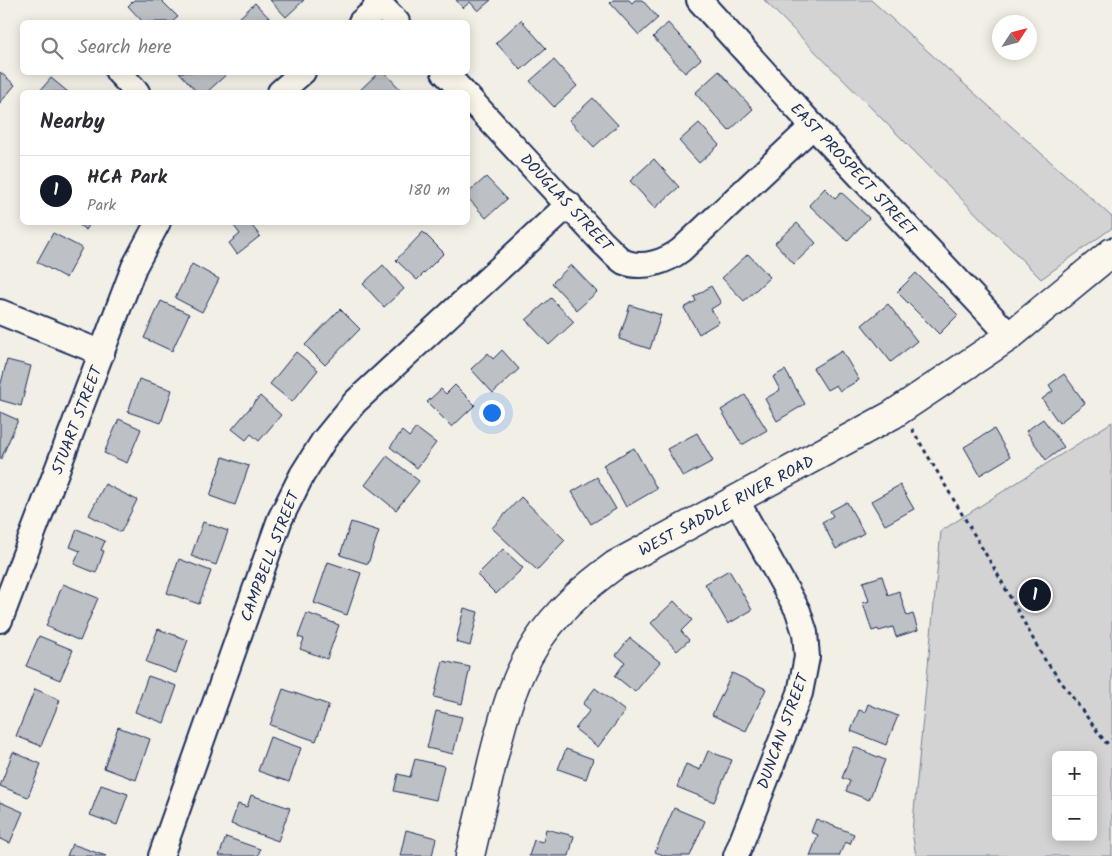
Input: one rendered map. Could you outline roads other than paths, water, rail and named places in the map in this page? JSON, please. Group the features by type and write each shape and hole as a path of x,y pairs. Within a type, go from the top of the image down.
{"street":[{"name":"EAST PROSPECT STREET","path":"699,0 813,126 1010,336"},
{"path":"363,20 379,3 395,20"},
{"path":"121,75 135,90"},
{"path":"282,90 300,75"},
{"path":"447,75 461,90"},
{"name":"DOUGLAS STREET","path":"470,99 569,204 603,243 624,262 642,265 658,263 674,256 813,126"},
{"name":"CAMPBELL STREET","path":"161,856 280,519 302,475 324,440 366,390 569,204"},
{"name":"STUART STREET","path":"0,620 9,568 102,353 134,267 156,225"},
{"name":"WEST SADDLE RIVER ROAD","path":"470,856 506,707 519,673 537,641 573,599 615,565 900,410 1010,336 1112,252"},
{"path":"0,312 102,353"},
{"name":"DUNCAN STREET","path":"736,499 798,611 805,633 807,657 800,693 736,856"}],"place":[{"name":"HCA Park","path":"1035,595"}]}
